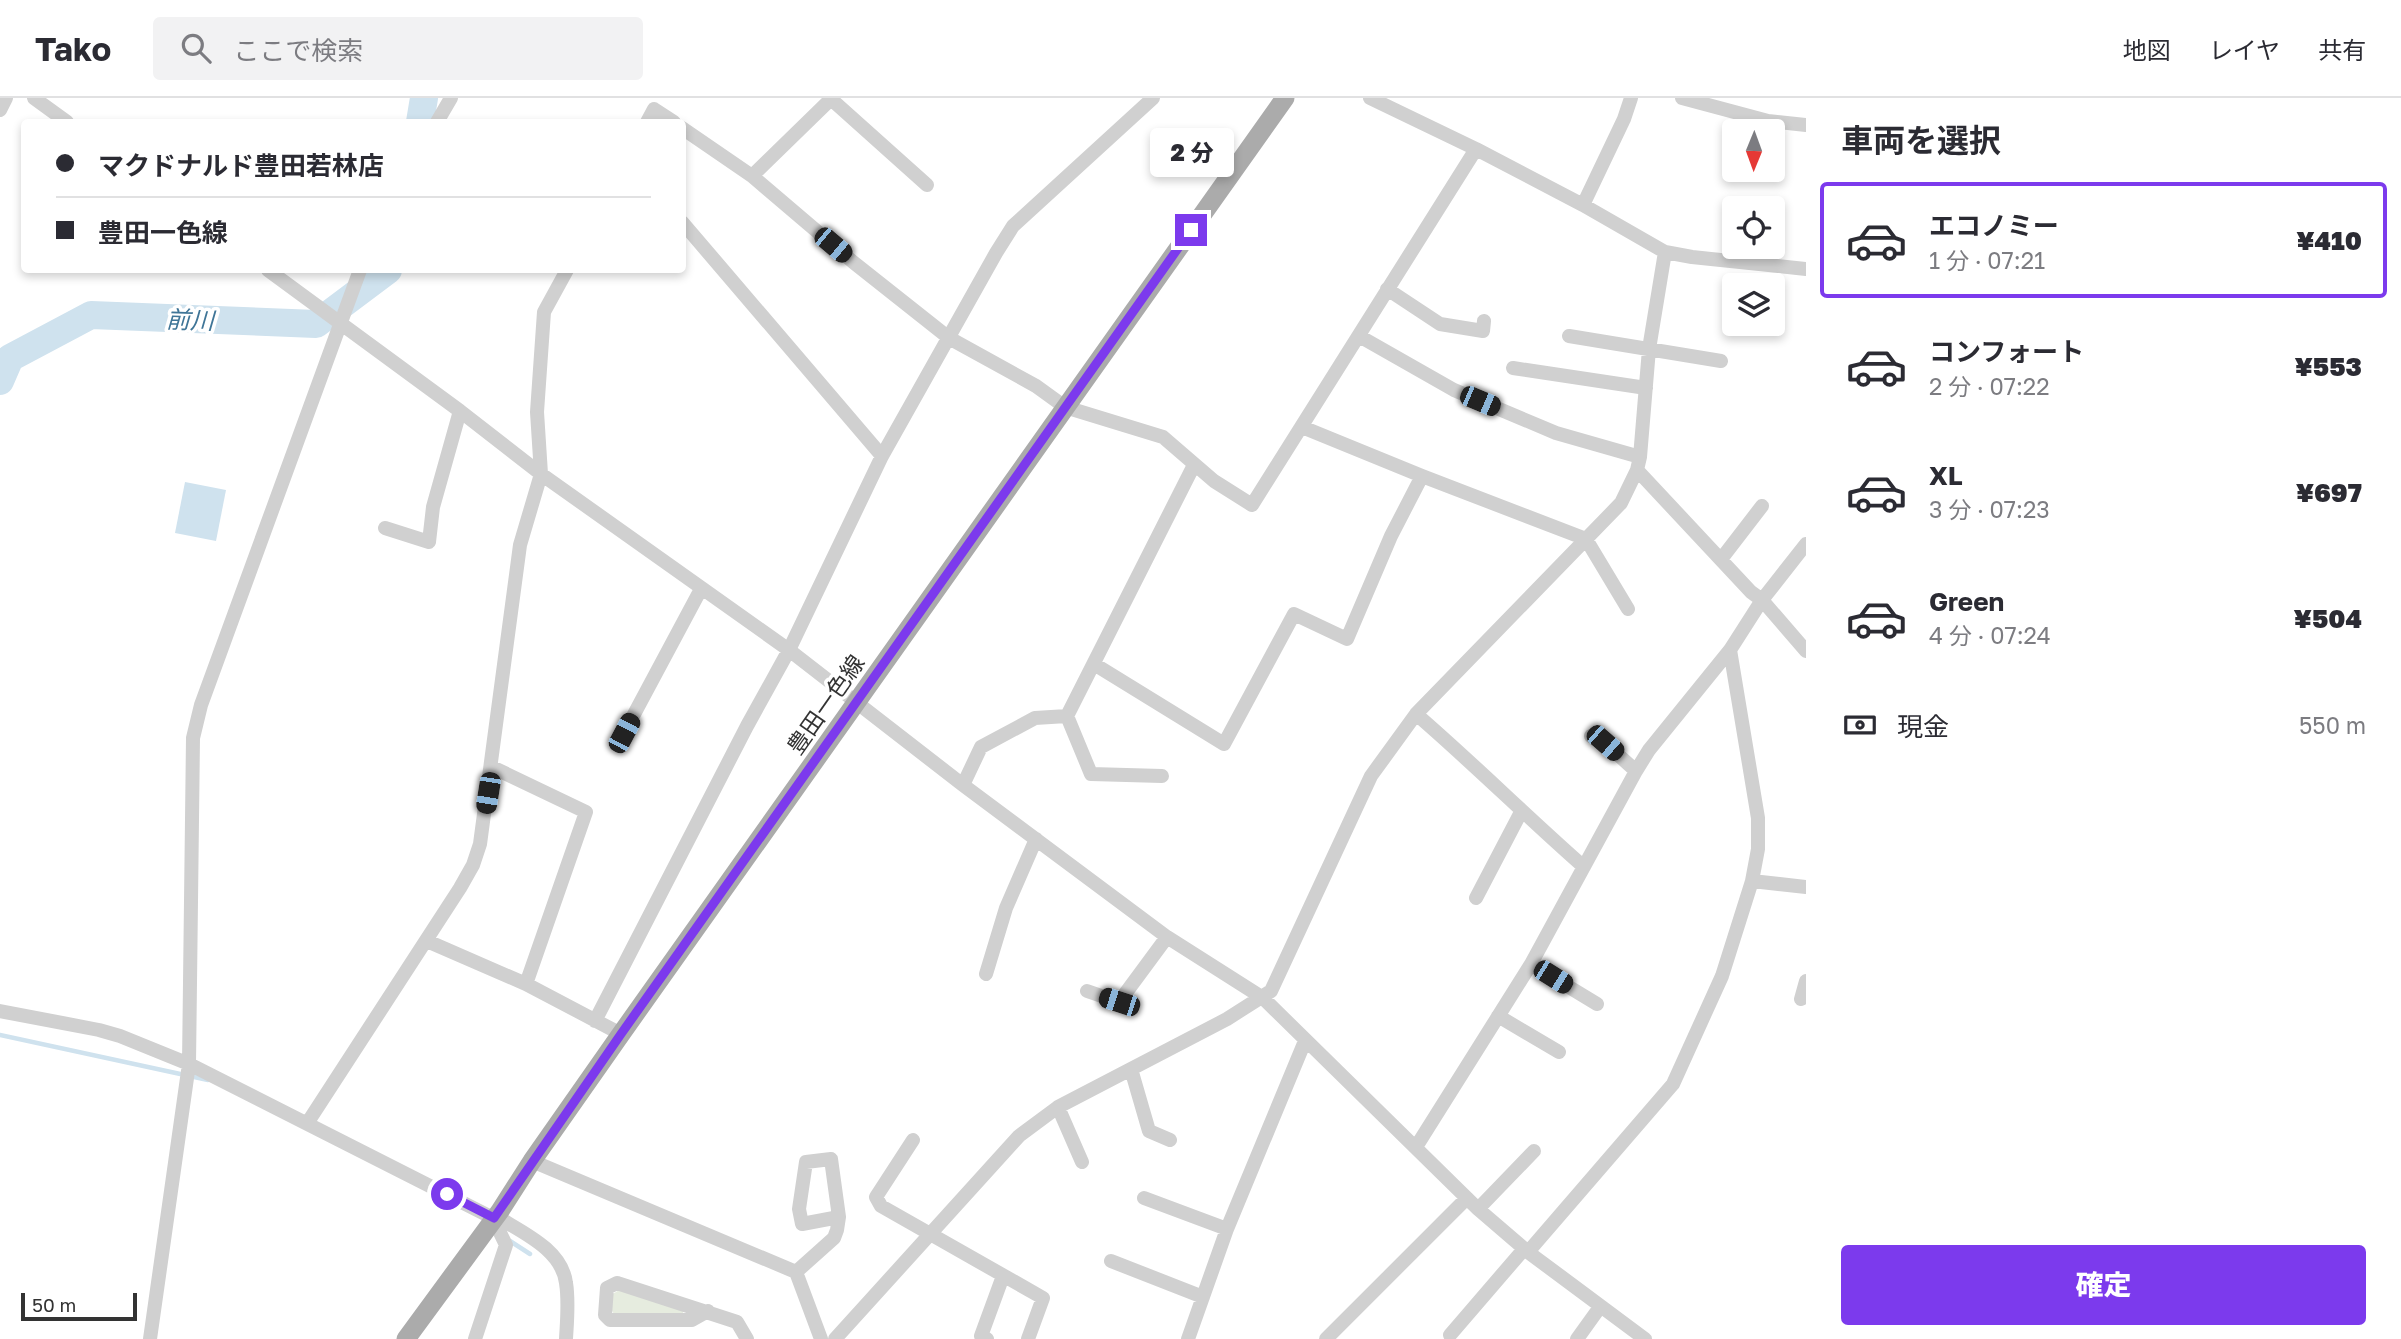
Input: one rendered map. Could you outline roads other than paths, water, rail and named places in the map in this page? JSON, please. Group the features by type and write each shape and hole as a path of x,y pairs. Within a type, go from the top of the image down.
{"main road":[{"name":"豊田一色線","path":"405,1339 495,1217 621,1034 1285,98"}],"street":[{"path":"0,110 6,98"},
{"path":"34,98 63,119"},
{"path":"439,119 451,98"},
{"path":"595,1021 789,650 882,456 1013,226 1153,98"},
{"path":"1370,98 1476,149 1665,252 1806,269"},
{"path":"1583,205 1624,119 1631,98"},
{"path":"1682,98 1768,121 1806,125"},
{"path":"752,176 832,99 927,185"},
{"path":"649,119 654,109 669,119"},
{"path":"686,131 752,176 853,262 949,338 1036,386 1065,407 1163,436 1214,481 1252,505 1476,149"},
{"path":"686,227 882,456"},
{"path":"835,1339 1019,1136 1058,1107 1263,998 1271,991 1371,776 1416,715 1621,503 1639,463 1649,349 1665,252"},
{"path":"272,273 541,474 858,701 962,785 1167,937 1263,998 1478,1209 1526,1250 1645,1339"},
{"path":"150,1339 188,1064 193,738 201,705 359,273"},
{"path":"308,1122 427,942 473,865 480,844 520,545 541,474 537,412 544,313 565,273"},
{"path":"1387,289 1440,324 1483,331 1484,321"},
{"path":"1359,336 1454,390 1556,433 1639,463 1806,651"},
{"path":"1569,336 1721,361"},
{"path":"1513,368 1646,388"},
{"path":"385,528 429,542 433,507 460,411"},
{"path":"1302,427 1587,539 1628,609"},
{"path":"1162,776 1091,774 1067,716 1194,465"},
{"path":"1094,664 1224,744 1294,614 1347,639 1391,537 1422,476"},
{"path":"1722,558 1762,506"},
{"path":"1416,1147 1531,964 1649,750 1730,650 1762,600 1806,544"},
{"path":"624,733 701,589"},
{"path":"1450,1335 1673,1084 1722,976 1752,881 1758,849 1758,818 1730,650"},
{"path":"1416,715 1460,751 1521,812 1584,867"},
{"path":"962,785 981,747 1035,718 1067,716"},
{"path":"1591,736 1605,743 1636,771"},
{"path":"492,767 586,813 526,984"},
{"path":"1476,898 1521,812"},
{"path":"986,974 1006,908 1036,839"},
{"path":"1752,881 1806,887"},
{"path":"1087,991 1119,1002 1167,937"},
{"path":"427,942 526,984 621,1034"},
{"path":"1531,964 1597,1004"},
{"path":"1801,999 1806,981"},
{"path":"0,1011 99,1030 188,1064 495,1217 549,1251 561,1265 566,1280 566,1339"},
{"path":"1498,1016 1559,1052"},
{"path":"1188,1339 1227,1229 1305,1041"},
{"path":"1131,1069 1149,1131 1170,1140"},
{"path":"1058,1107 1082,1162"},
{"path":"913,1140 876,1197 881,1206 1043,1298 1028,1339"},
{"path":"1478,1209 1534,1151"},
{"path":"796,1272 834,1238 839,1217 831,1159 807,1162 799,1209 802,1224 839,1217"},
{"path":"532,1161 796,1272 821,1339"},
{"path":"1144,1198 1227,1229"},
{"path":"1326,1339 1466,1198"},
{"path":"475,1339 506,1245 495,1217"},
{"path":"1111,1261 1203,1297"},
{"path":"987,1339 981,1336 1003,1276"},
{"path":"708,1311 692,1320 610,1320 606,1315 607,1288 617,1283 708,1311 737,1322 747,1339"},
{"path":"1577,1339 1600,1307"}],"water":[{"path":"185,482 226,490 216,541 175,533"}],"waterway":[{"name":"前川","path":"420,119 424,98"},
{"name":"前川","path":"0,381 10,358 91,315 316,324 384,273"},
{"path":"0,1035 208,1080"},
{"path":"510,1241 530,1254"}]}
